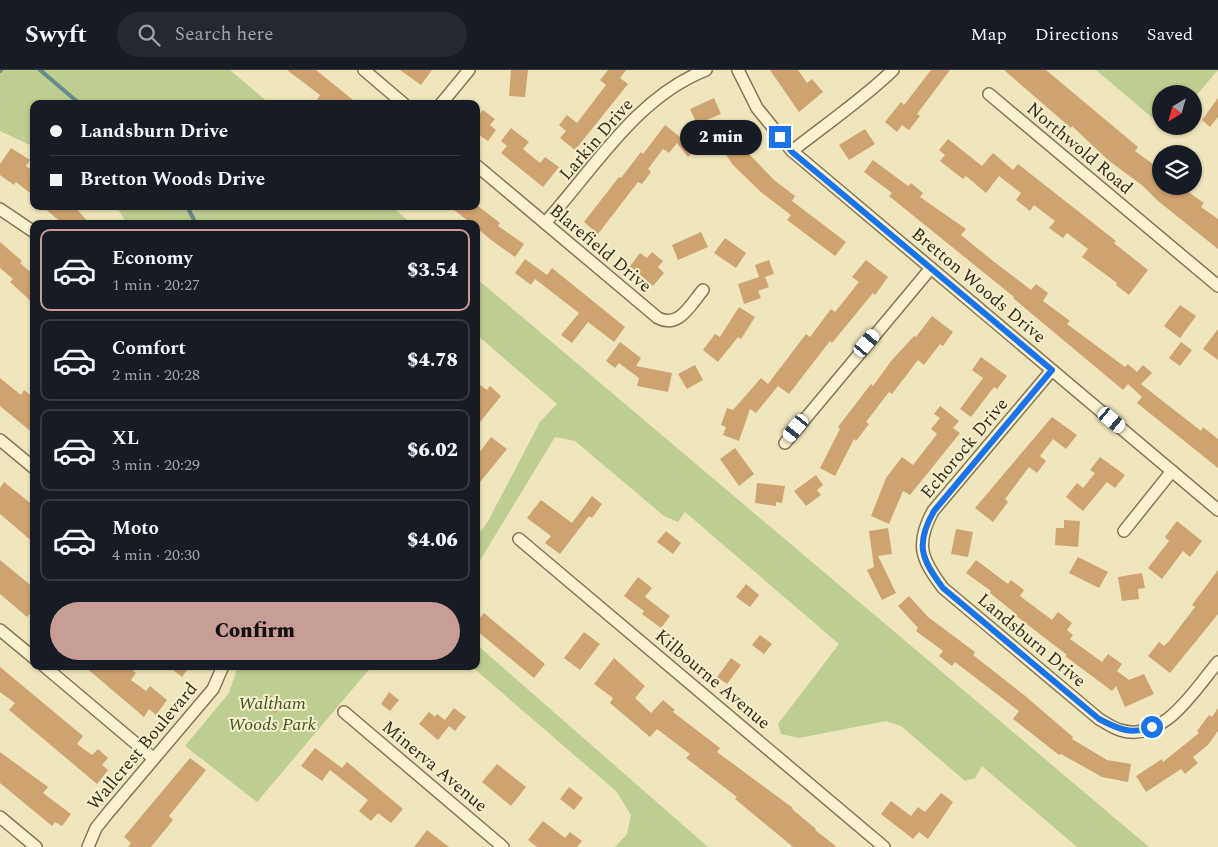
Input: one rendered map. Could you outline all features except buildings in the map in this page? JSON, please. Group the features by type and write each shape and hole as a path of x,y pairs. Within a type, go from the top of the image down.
{"street":[{"path":"364,70 399,100"},
{"path":"444,100 469,70"},
{"name":"Larkin Drive","path":"546,223 639,113 689,76 706,70"},
{"name":"Bretton Woods Drive","path":"738,70 757,108 792,152 1218,510"},
{"path":"792,152 838,114 865,96 893,70"},
{"name":"Northwold Road","path":"989,94 1218,286"},
{"name":"Blarefield Drive","path":"480,168 658,318 666,322 674,321 681,316 703,290"},
{"path":"0,209 30,229"},
{"path":"785,443 931,268"},
{"name":"Echorock Drive","path":"924,558 922,545 925,527 934,511 1052,370"},
{"path":"0,440 30,465"},
{"path":"1124,530 1172,471"},
{"name":"Kilbourne Avenue","path":"519,539 884,847"},
{"name":"Landsburn Drive","path":"924,558 928,568 943,588 1099,719 1119,730 1130,732 1142,731 1162,724 1218,662"},
{"path":"0,630 30,655"},
{"path":"49,670 153,758"},
{"name":"Wallcrest Boulevard","path":"88,847 96,828 213,689 221,670"},
{"name":"Minerva Avenue","path":"344,712 503,847"},
{"path":"0,817 36,847"}],"green space":[{"path":"0,70 230,70 265,100 30,100 30,145 0,131"},
{"path":"1096,70 1218,70 1202,89 1202,85 1152,85 1152,117"},
{"path":"118,210 396,210 407,220 125,220"},
{"path":"480,281 1149,847 1077,847 982,766 975,778 965,781 901,726 886,721 799,738 781,734 778,724 839,644 685,512 678,522 664,516 575,441 555,437 480,560 480,532 487,523 540,422 557,404 480,337"},
{"path":"480,648 708,847 615,847 627,834 631,815 616,791 476,670 480,670"},
{"name":"Waltham Woods Park","path":"237,670 369,670 257,802 185,746 229,693"}],"waterway":[{"path":"40,70 75,100"},
{"path":"189,210 194,220"}],"route":[{"path":"780,137 792,152 1052,370 934,511 925,527 922,545 924,558 928,568 943,588 1099,719 1119,730 1130,732 1142,731 1152,727"}]}
